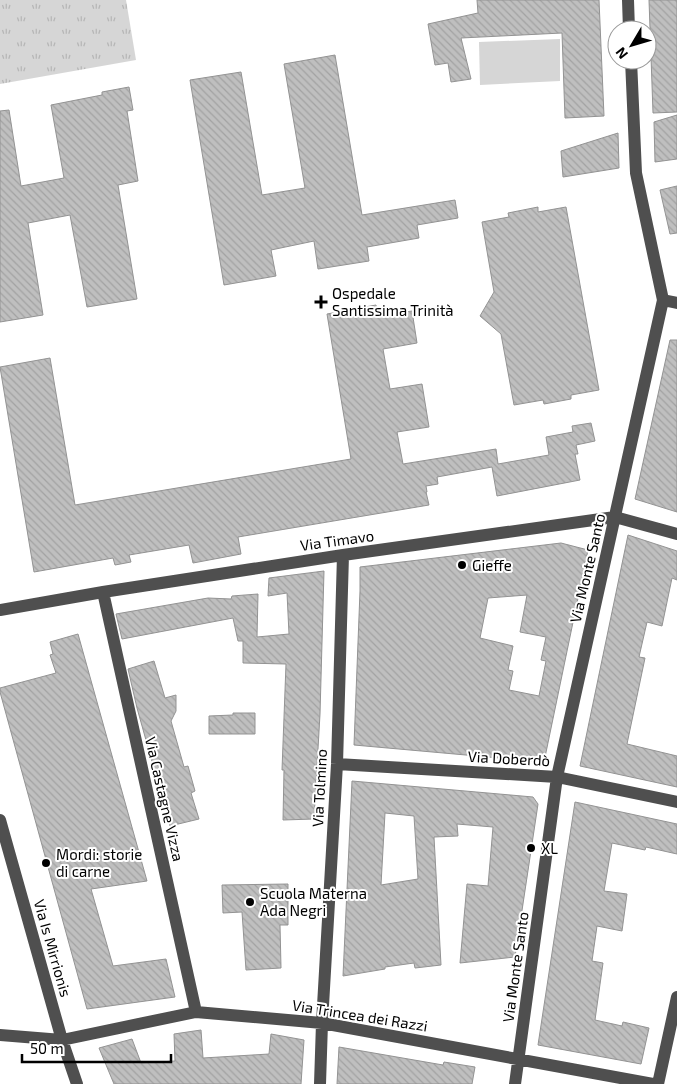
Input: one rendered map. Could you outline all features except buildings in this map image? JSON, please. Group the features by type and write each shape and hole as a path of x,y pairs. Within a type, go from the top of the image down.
{"street":[{"path":"628,0 629,20"},
{"name":"Via Monte Santo","path":"515,1084 557,777 663,300 636,173 631,70"},
{"path":"663,300 677,304"},
{"name":"Via Timavo","path":"0,610 343,555 615,517 677,534"},
{"name":"Via Tolmino","path":"320,1084 337,764 343,555"},
{"name":"Via Castagne Vizza","path":"103,592 196,1012"},
{"name":"Via Doberdò","path":"337,764 557,777 677,802"},
{"name":"Via Is Mirrionis","path":"0,820 62,1040 77,1084"},
{"path":"658,1084 677,997"},
{"name":"Via Trincea dei Razzi","path":"0,1035 62,1040 196,1012 322,1023 654,1084"}],"green space":[{"path":"0,0 126,0 136,60 0,84"},
{"path":"560,39 560,81 480,85 479,42"}],"place":[{"name":"Ospedale Santissima Trinità","path":"321,302"},
{"name":"Gieffe","path":"462,565"},
{"name":"XL","path":"531,848"},
{"name":"Mordi: storie di carne","path":"46,863"},
{"name":"Scuola Materna Ada Negri","path":"250,902"}]}
